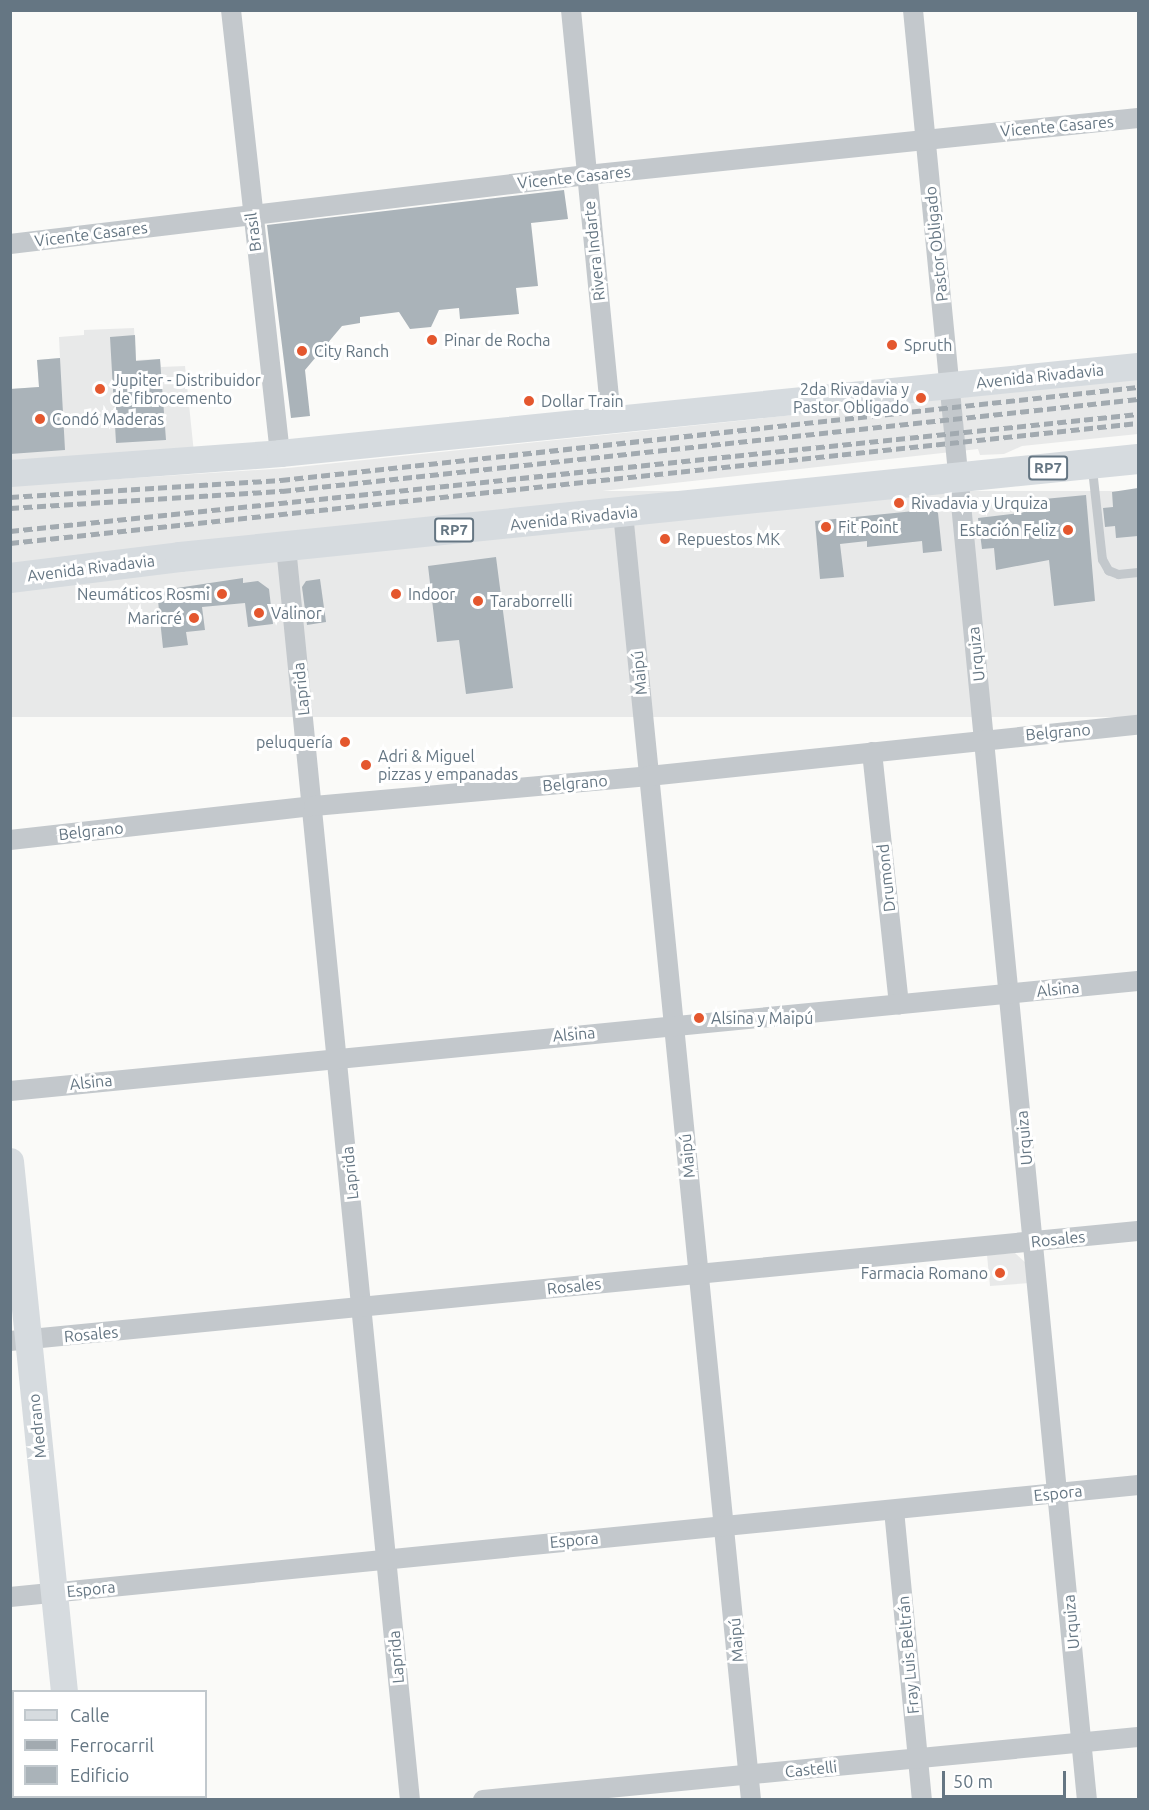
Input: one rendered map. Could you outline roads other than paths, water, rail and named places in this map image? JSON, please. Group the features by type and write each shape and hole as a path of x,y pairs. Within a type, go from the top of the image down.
{"main road":[{"name":"Avenida Rivadavia","path":"10,473 280,453 1138,366"},
{"name":"Avenida Rivadavia","path":"10,578 286,547 1138,459"},
{"name":"Medrano","path":"10,1161 19,1341 54,1593 64,1690"}],"street":[{"name":"Brasil","path":"231,10 251,214 280,453"},
{"name":"Rivera Indarte","path":"571,10 611,419"},
{"name":"Pastor Obligado","path":"913,10 958,477"},
{"name":"Vicente Casares","path":"10,244 251,214 926,138 1138,118"},
{"name":"Urquiza","path":"958,477 1011,993 1087,1800"},
{"name":"Maipú","path":"623,513 673,1025 726,1526 751,1800"},
{"name":"Laprida","path":"286,547 339,1057 410,1800"},
{"name":"Belgrano","path":"10,840 314,806 649,776 1138,725"},
{"name":"Drumond","path":"872,752 899,1005"},
{"name":"Alsina","path":"10,1091 339,1057 1138,981"},
{"name":"Rosales","path":"19,1341 363,1308 699,1272 1138,1231"},
{"name":"Espora","path":"10,1597 1138,1485"},
{"name":"Fray Luis Beltrán","path":"894,1510 922,1800"},
{"name":"Castelli","path":"483,1800 1138,1737"}],"lane":[{"path":"1091,464 1102,559 1108,570 1118,574 1138,572"}],"railway":[{"path":"10,497 281,480 1138,387"},
{"path":"10,508 282,491 1138,399"},
{"path":"10,531 1138,414"},
{"path":"10,543 1138,423"}],"place":[{"name":"Pinar de Rocha","path":"432,340"},
{"name":"Spruth","path":"892,345"},
{"name":"City Ranch","path":"302,351"},
{"name":"Jupiter - Distribuidor de fibrocemento","path":"100,389"},
{"name":"2da Rivadavia y Pastor Obligado","path":"921,398"},
{"name":"Dollar Train","path":"529,401"},
{"name":"Condó Maderas","path":"40,419"},
{"name":"Rivadavia y Urquiza","path":"899,503"},
{"name":"Fit Point","path":"826,527"},
{"name":"Estación Feliz","path":"1068,530"},
{"name":"Repuestos MK","path":"665,539"},
{"name":"Neumáticos Rosmi","path":"222,594"},
{"name":"Indoor","path":"396,594"},
{"name":"Taraborrelli","path":"478,601"},
{"name":"Valinor","path":"259,613"},
{"name":"Maricré","path":"194,618"},
{"name":"peluquería","path":"345,742"},
{"name":"Adri & Miguel pizzas y empanadas","path":"366,765"},
{"name":"Alsina y Maipú","path":"699,1018"},
{"name":"Farmacia Romano","path":"1000,1273"}]}
